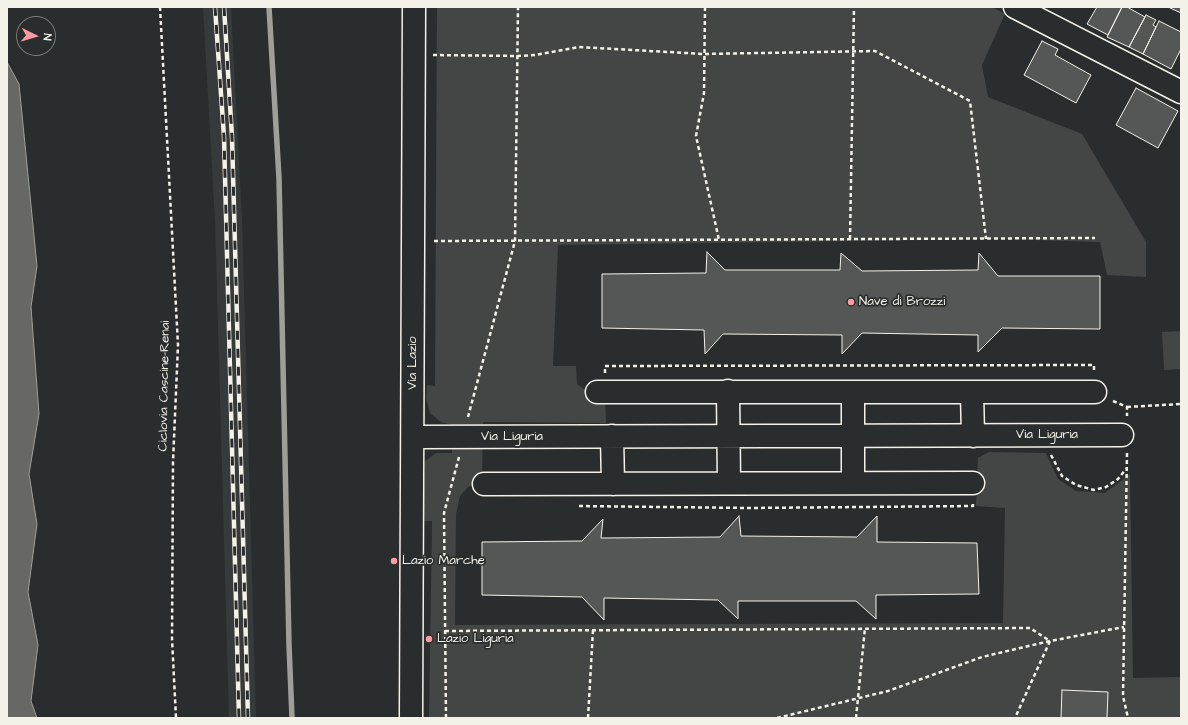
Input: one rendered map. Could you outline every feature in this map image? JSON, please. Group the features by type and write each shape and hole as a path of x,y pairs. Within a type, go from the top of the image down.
{"street":[{"name":"Via Lazio","path":"411,718 414,7"},
{"path":"1015,7 1181,92"},
{"path":"728,391 730,483"},
{"path":"598,392 1094,392"},
{"path":"853,392 853,483"},
{"path":"972,392 973,436"},
{"name":"Via Liguria","path":"413,437 729,435 973,436 1125,433"},
{"path":"612,436 613,484"},
{"path":"484,484 973,483"}],"path":[{"name":"Ciclovia Cascine-Renai","path":"160,7 178,345 173,462 172,631 176,718"},
{"path":"468,417 515,241 518,7"},
{"path":"705,7 704,93 696,136 719,240"},
{"path":"850,240 854,7"},
{"path":"414,55 518,56 535,55 579,47 704,54 875,51 970,101 986,239"},
{"path":"413,242 1095,238"},
{"path":"1094,392 1127,407 1181,404"},
{"path":"1127,407 1125,433 1123,696 1128,718"},
{"path":"446,718 444,513 459,456"},
{"path":"777,718 888,690 982,657 1050,641 1124,627"},
{"path":"856,718 865,628"},
{"path":"445,631 1030,628 1050,641"},
{"path":"588,718 593,630"},
{"path":"1015,718 1050,641"}],"shaded area":[{"path":"203,7 231,7 242,219 256,718 229,718 215,221"},
{"path":"437,7 992,7 1005,14 982,65 988,97 1082,134 1146,242 1146,277 1107,275 1100,242 1002,239 558,245 553,366 576,366 577,384 588,392 605,398 606,423 483,422 482,481 468,487 460,496 456,514 455,625 1003,623 1005,508 976,506 978,458 989,452 1046,453 1058,479 1076,491 1105,493 1130,474 1133,678 1181,677 1181,718 429,718 432,521 423,521 425,461 436,453 452,453 452,425 441,422 430,413 426,398 427,385 435,386"},
{"path":"7,62 19,84 37,266 31,307 39,414 29,474 37,524 28,592 38,645 31,701 37,718 7,718"},
{"path":"1181,331 1181,369 1164,370 1162,332"}],"building":[{"path":"1097,7 1122,7 1108,35 1087,24"},
{"path":"1122,7 1127,7 1145,17 1129,47 1107,37"},
{"path":"1168,7 1181,7 1181,13"},
{"path":"1146,15 1156,20 1153,25 1156,27 1143,54 1129,47"},
{"path":"1159,21 1181,32 1181,49 1171,69 1143,54"},
{"path":"1042,41 1058,49 1055,55 1091,75 1076,103 1024,75"},
{"path":"1136,88 1178,111 1158,148 1116,125"},
{"name":"Nave di Brozzi","path":"707,252 725,270 840,270 841,253 862,271 978,270 979,253 998,276 1100,276 1100,329 1002,328 978,352 978,335 862,333 842,354 842,335 723,334 705,354 704,330 602,328 602,274 706,273"},
{"path":"739,516 741,536 857,537 877,516 877,542 977,543 979,594 876,595 876,619 856,601 738,601 738,619 718,600 604,598 604,620 582,597 482,595 482,542 582,541 603,519 601,538 720,537"},
{"path":"1062,690 1108,692 1107,718 1061,718"}],"waterway":[{"path":"269,7 279,178 289,645 292,718"}],"railway":[{"path":"215,7 224,137 239,718"},
{"path":"224,7 232,137 248,718"}],"place":[{"name":"Nave di Brozzi","path":"851,302"},
{"name":"Lazio Marche","path":"394,561"},
{"name":"Lazio Liguria","path":"429,639"}]}
